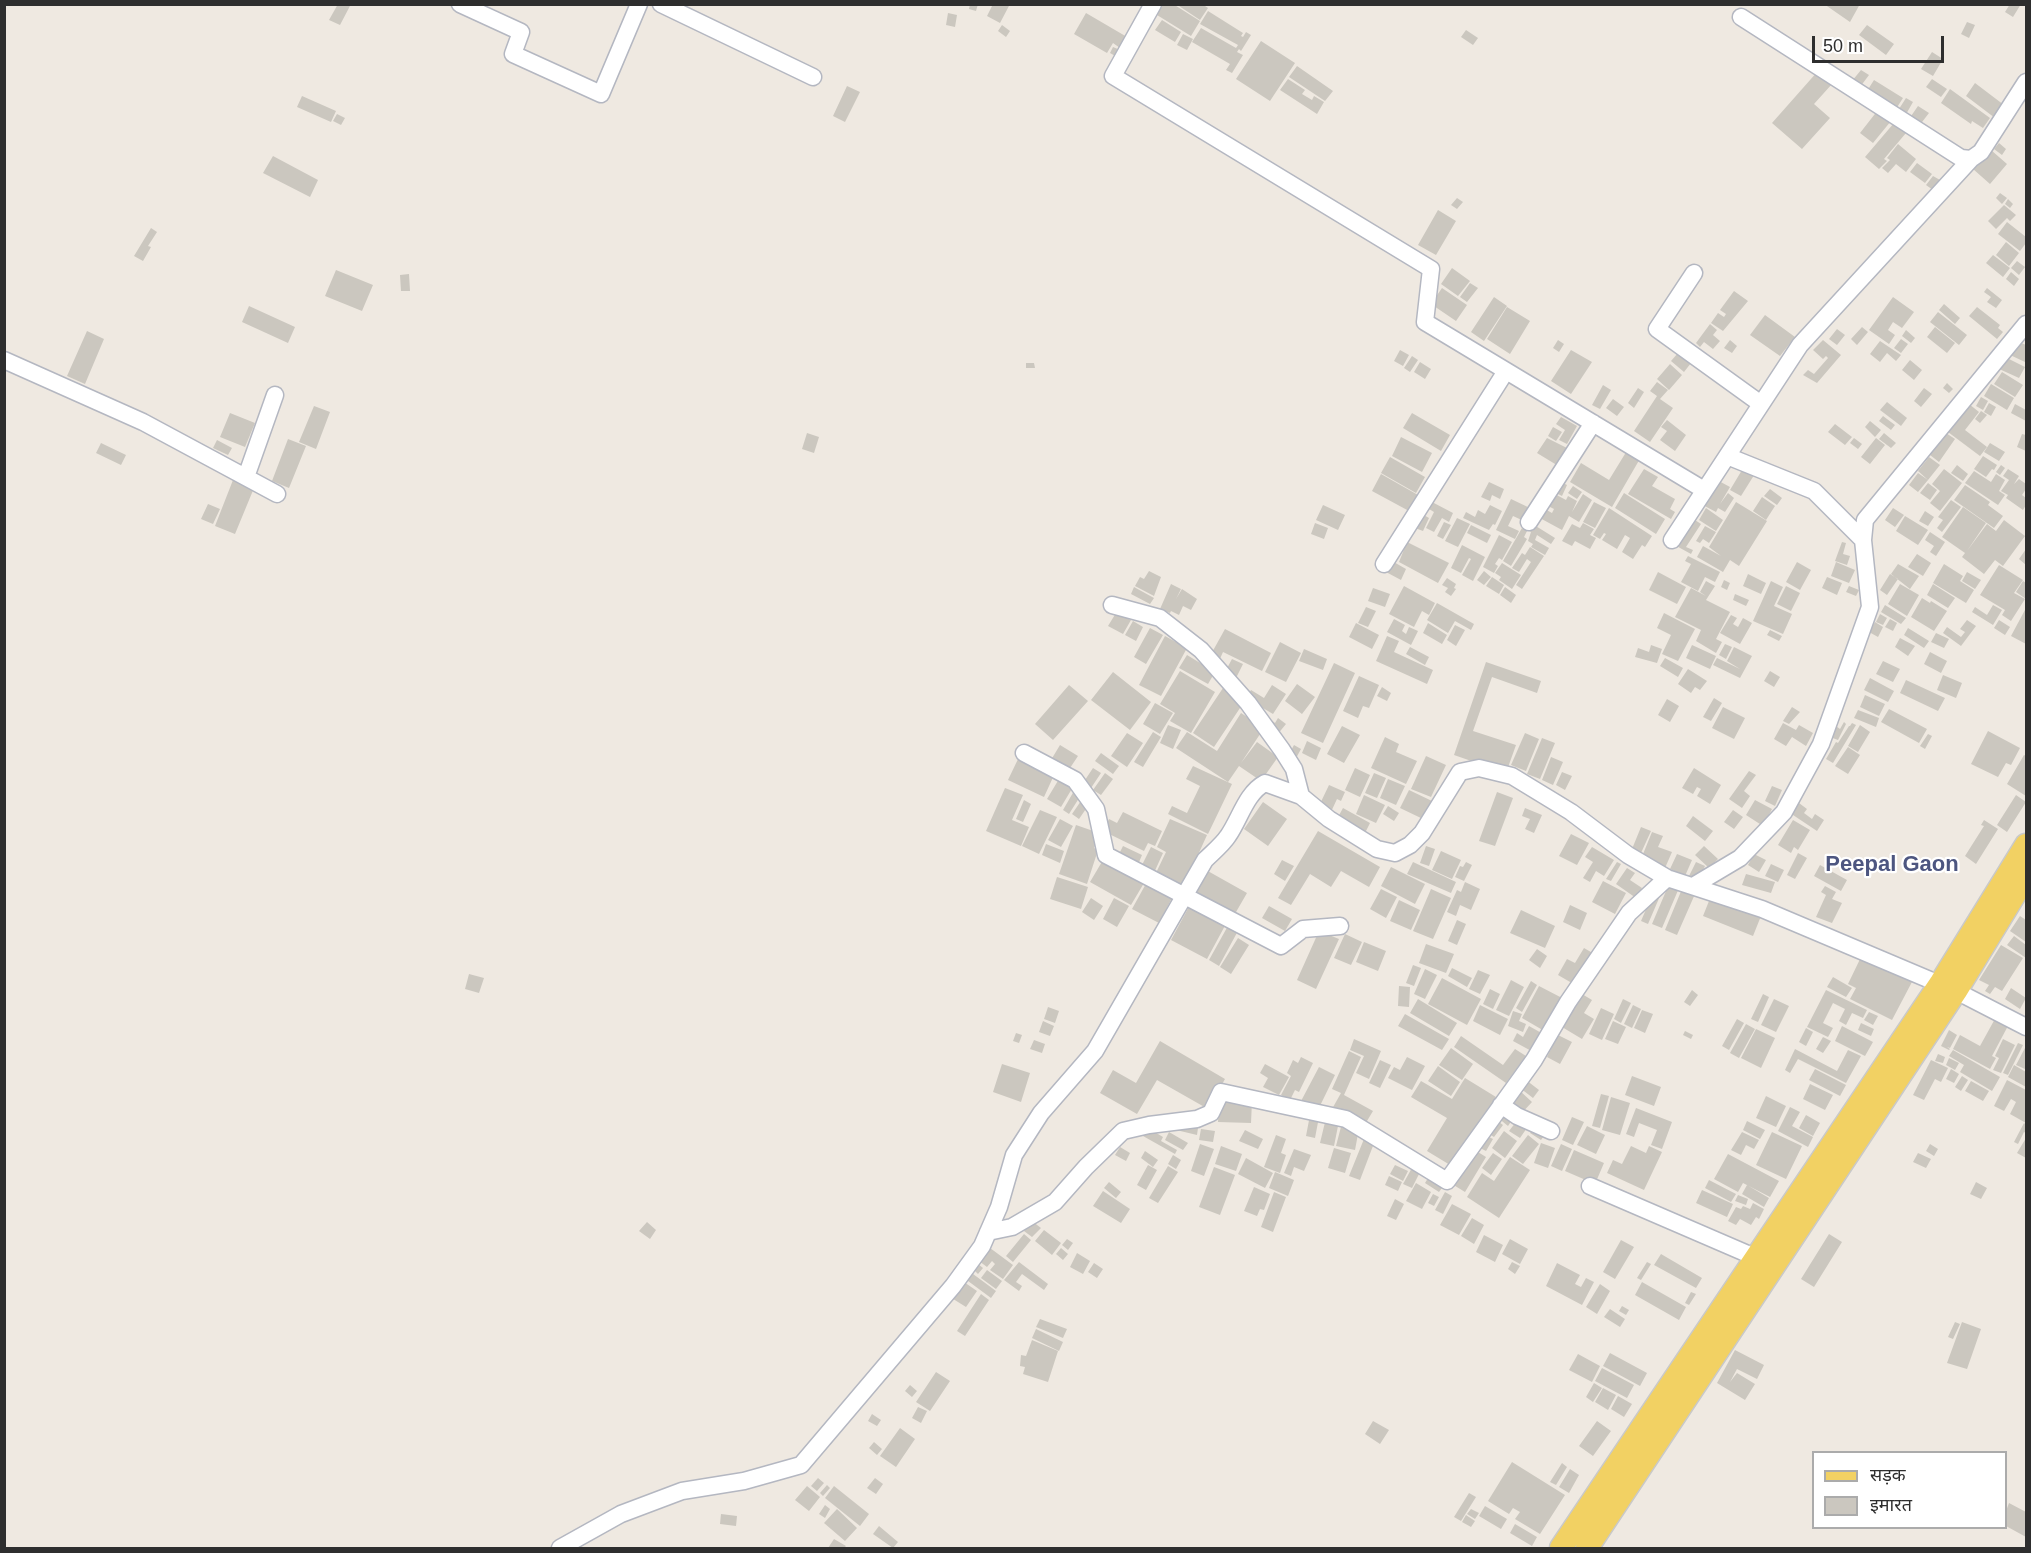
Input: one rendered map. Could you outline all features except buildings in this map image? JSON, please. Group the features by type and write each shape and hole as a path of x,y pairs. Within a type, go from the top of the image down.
{"main road":[{"path":"1587,1548 1948,988 2026,845"},
{"path":"1561,1548 1757,1258 2026,876"}],"street":[{"path":"460,4 521,32 513,54 601,94 639,4"},
{"path":"661,4 813,77"},
{"path":"1153,4 1113,76 1431,269 1425,322 1704,490"},
{"path":"1741,17 1961,158 1971,159"},
{"path":"1672,540 1800,345 1971,159 1981,152 2026,82"},
{"path":"1694,273 1657,329 1761,404"},
{"path":"1693,886 1740,858 1784,812 1821,744 1870,606 1863,540 1865,520 2026,324"},
{"path":"4,360 143,422 277,494"},
{"path":"1384,564 1506,371"},
{"path":"246,477 275,395"},
{"path":"1528,522 1593,423"},
{"path":"1727,456 1814,491 1863,540"},
{"path":"1112,605 1160,618 1201,650 1248,703 1282,750 1294,769 1301,796"},
{"path":"1024,753 1075,780 1096,809 1106,855 1281,946 1303,929 1340,926"},
{"path":"560,1548 621,1514 682,1491 744,1481 801,1465 953,1287 982,1246 999,1207 1014,1155 1041,1113 1095,1052 1205,860 1227,837 1257,787 1265,783 1301,796 1329,819 1377,849 1395,853 1410,845 1422,833 1460,772 1479,768 1512,776 1571,812 1628,855 1667,878 1762,909 1948,988 2026,1026"},
{"path":"988,1232 1012,1227 1055,1202 1086,1167 1123,1131 1197,1119 1211,1113 1221,1092 1346,1119 1448,1181 1534,1060 1568,1002 1629,913 1667,878"},
{"path":"1501,1105 1517,1116 1551,1131"},
{"path":"1590,1186 1757,1258"}],"district":[{"name":"Peepal Gaon","path":"1892,865"}]}
